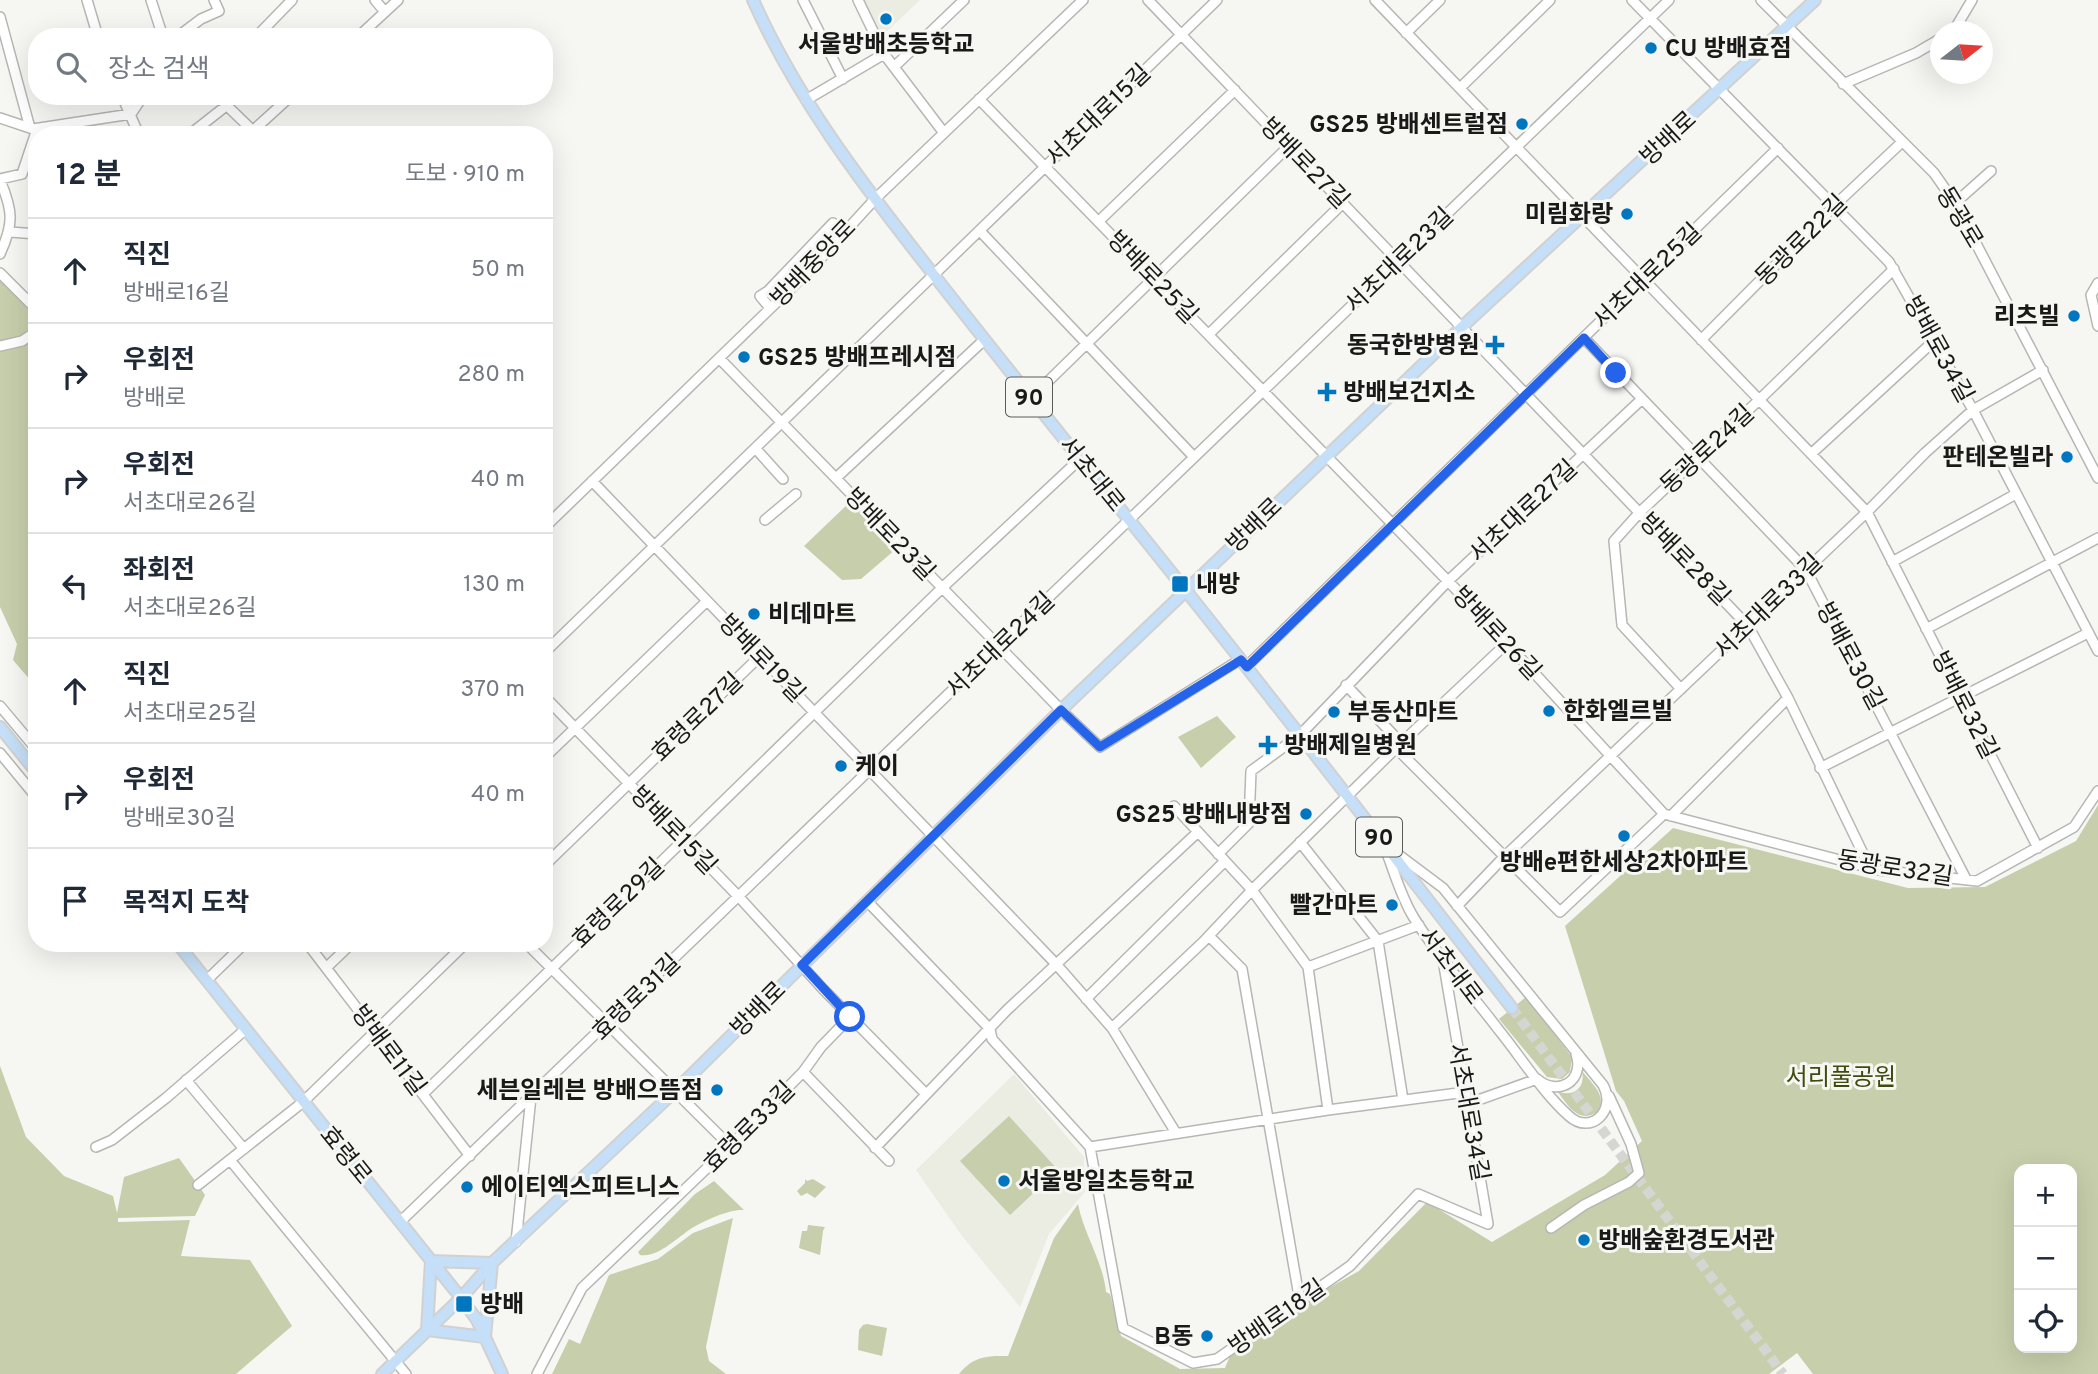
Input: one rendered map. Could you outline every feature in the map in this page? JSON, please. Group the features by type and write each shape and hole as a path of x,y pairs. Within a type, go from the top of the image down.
{"main road":[{"name":"서초대로","path":"752,0 777,52 806,100 875,199 1030,399 1244,663 1512,1008"},
{"name":"방배로","path":"382,1374 461,1298 492,1263 674,1092 1061,710 1463,326 1815,0"},
{"path":"0,727 28,762"},
{"name":"효령로","path":"184,952 461,1298 485,1337 502,1374"},
{"path":"431,1261 492,1263 485,1337 427,1330 431,1261"}],"street":[{"path":"87,0 95,28"},
{"path":"151,0 160,28"},
{"path":"189,28 219,10 214,0"},
{"path":"375,0 385,12"},
{"path":"368,28 398,0"},
{"path":"803,0 844,79"},
{"path":"858,0 884,54 944,133"},
{"path":"894,67 964,0"},
{"name":"방배중앙로","path":"553,519 811,268 875,199 1083,0"},
{"name":"방배로27길","path":"1148,0 1463,326"},
{"name":"서초대로15길","path":"553,644 1217,0"},
{"name":"방배로32길","path":"1375,0 1867,512 2038,848"},
{"path":"1406,33 1440,0"},
{"path":"1460,88 1550,0"},
{"name":"방배로34길","path":"1632,0 1894,268 1973,410 2098,651"},
{"name":"서초대로23길","path":"1130,520 1669,0"},
{"name":"동광로","path":"1761,0 1786,28 1934,173 1955,203 2097,475"},
{"path":"1960,21 1972,0"},
{"path":"263,28 285,2"},
{"path":"0,17 33,126"},
{"path":"1843,84 1930,45"},
{"path":"806,100 884,54"},
{"path":"1099,221 1235,90"},
{"name":"방배로25길","path":"979,99 1264,389 1326,456"},
{"path":"126,105 136,126"},
{"path":"48,126 131,114 137,105"},
{"path":"258,126 281,105"},
{"path":"200,126 226,106 244,126"},
{"path":"0,118 28,126"},
{"name":"동광로22길","path":"1701,340 1834,206 1902,142"},
{"path":"1030,399 1289,146"},
{"name":"서초대로25길","path":"1061,710 1100,747 1244,663 1393,525 1778,148"},
{"path":"0,254 10,232 10,204 0,180 22,174 28,151"},
{"path":"1955,203 1991,172"},
{"path":"1209,334 1343,203"},
{"path":"770,308 760,296 768,291 833,223"},
{"path":"980,231 1194,457"},
{"path":"10,232 28,233"},
{"name":"동광로24길","path":"1681,689 1622,625 1614,541 1640,512 1894,268"},
{"path":"0,273 28,301"},
{"path":"2098,283 2091,295 2098,326"},
{"name":"방배로28길","path":"1463,326 1748,626 1788,698 1870,868"},
{"path":"0,346 28,337"},
{"name":"방배로30길","path":"1584,338 1806,570 1966,879"},
{"path":"836,478 984,340"},
{"path":"1811,454 1935,340"},
{"name":"방배로23길","path":"719,358 1061,710"},
{"name":"서초대로33길","path":"1457,906 1504,857 1867,512 1925,453 1973,410 2043,370"},
{"name":"서초대로27길","path":"1222,858 1249,823 1251,771 1300,736 1448,581 1642,399"},
{"path":"756,449 783,479"},
{"name":"방배로26길","path":"1326,456 1448,581 1668,815"},
{"name":"효령로29길","path":"423,1094 942,587 1080,459"},
{"name":"방배로19길","path":"592,481 1056,964 1112,1028 1175,1133"},
{"path":"765,520 796,494"},
{"path":"1892,562 2016,494"},
{"name":"서초대로24길","path":"871,771 1130,520"},
{"path":"1926,629 2098,538"},
{"path":"553,749 707,601"},
{"path":"1820,768 2088,633"},
{"path":"1112,1028 1209,936 1399,745 1507,643"},
{"name":"효령로27길","path":"553,857 759,657"},
{"path":"1346,685 1504,857 1560,912 1668,815 1788,698"},
{"name":"방배로15길","path":"553,705 740,897 850,1017 926,1094"},
{"path":"0,706 28,739"},
{"path":"0,753 28,786"},
{"name":"효령로31길","path":"400,1222 871,771"},
{"name":"동광로32길","path":"1668,815 1870,868 1977,881 2074,827 2098,791"},
{"path":"1174,806 1252,890 1308,967 1328,1110"},
{"path":"875,1148 1056,964 1198,832"},
{"path":"1300,842 1378,941 1403,1100"},
{"name":"서초대로","path":"1383,843 1443,888 1607,1092 1605,1113 1594,1122 1579,1122 1567,1114 1443,958 1412,916 1383,843"},
{"path":"1086,999 1222,858"},
{"path":"867,901 990,1029 992,1039 1090,1147 1328,1110 1466,1092"},
{"path":"1308,967 1419,925"},
{"path":"1209,936 1242,970 1300,1302"},
{"path":"207,980 236,952"},
{"name":"방배로11길","path":"314,952 470,1156"},
{"path":"326,968 343,952"},
{"path":"198,1185 303,1102 457,952"},
{"path":"535,952 730,1146"},
{"name":"서초대로34길","path":"1443,958 1488,1224"},
{"name":"효령로33길","path":"537,1374 582,1288 730,1146 803,1072 821,1047 850,1017"},
{"path":"96,1146 112,1140 246,1029"},
{"path":"1467,1104 1538,1079 1550,1087 1570,1082 1579,1063 1573,1050"},
{"name":"효령로33길","path":"803,1072 889,1161"},
{"path":"186,1080 244,1149"},
{"path":"1551,1228 1584,1205 1629,1182 1639,1173 1631,1144 1607,1092"},
{"path":"516,1243 531,1097"},
{"name":"방배로18길","path":"1090,1147 1123,1328 1193,1363 1217,1359 1350,1266 1418,1194 1488,1224"},
{"path":"230,1160 406,1374"}],"shaded area":[{"name":"서울방배초등학교","path":"862,0 920,0 880,38"},
{"name":"서울방일초등학교","path":"1014,1074 1084,1157 1085,1192 1049,1234 1020,1307 962,1236 916,1170"}],"green space":[{"path":"0,276 28,305 28,678 13,660 17,644 0,607"},
{"path":"851,501 896,549 861,579 842,580 804,546"},
{"path":"1217,716 1236,737 1201,768 1178,737"},
{"name":"서리풀공원","path":"2098,805 2098,1374 1813,1374 1797,1353 1769,1374 959,1374 981,1358 1008,1356 1054,1238 1078,1204 1106,1292 1110,1294 1121,1336 1180,1369 1225,1368 1237,1339 1359,1271 1427,1202 1492,1242 1605,1175 1642,1141 1624,1101 1616,1091 1565,926 1673,828 1908,888 1985,887 2076,841"},
{"path":"1526,997 1572,1057 1570,1072 1562,1079 1547,1077 1499,1019"},
{"path":"0,1066 26,1137 64,1176 113,1196 117,1213 124,1177 179,1158 205,1195 195,1216 118,1218 118,1222 190,1220 181,1256 250,1260 292,1326 236,1374 0,1374"},
{"path":"1582,1071 1595,1086 1601,1102 1596,1113 1589,1116 1574,1111 1557,1091 1568,1093 1577,1090 1582,1082"},
{"path":"1009,1116 1058,1170 1010,1215 960,1161"},
{"path":"805,1179 813,1179 826,1187 815,1198 807,1193 801,1196 797,1191 805,1183"},
{"path":"714,1181 744,1210 732,1211 711,1219 692,1228 661,1250 640,1255 638,1252 695,1194"},
{"path":"733,1218 706,1347 709,1361 726,1374 552,1374 569,1339 580,1344 609,1275 658,1259 693,1233"},
{"path":"808,1225 825,1227 820,1255 799,1248 802,1231 807,1231"},
{"path":"867,1324 887,1328 882,1356 858,1350 859,1330"}],"tunnel":[{"path":"1512,1008 1783,1374"}],"place":[{"name":"서울방배초등학교","path":"886,19"},
{"name":"CU 방배효점","path":"1651,48"},
{"name":"GS25 방배센트럴점","path":"1522,124"},
{"name":"미림화랑","path":"1627,214"},
{"name":"리츠빌","path":"2074,316"},
{"name":"동국한방병원","path":"1495,345"},
{"name":"GS25 방배프레시점","path":"744,357"},
{"name":"방배보건지소","path":"1327,392"},
{"name":"판테온빌라","path":"2067,457"},
{"name":"내방","path":"1180,584"},
{"name":"비데마트","path":"754,614"},
{"name":"한화엘르빌","path":"1549,711"},
{"name":"부동산마트","path":"1334,712"},
{"name":"방배제일병원","path":"1268,745"},
{"name":"케이","path":"841,766"},
{"name":"GS25 방배내방점","path":"1306,814"},
{"name":"방배e편한세상2차아파트","path":"1624,836"},
{"name":"빨간마트","path":"1392,905"},
{"name":"세븐일레븐 방배으뜸점","path":"717,1090"},
{"name":"서울방일초등학교","path":"1004,1181"},
{"name":"에이티엑스피트니스","path":"467,1187"},
{"name":"방배숲환경도서관","path":"1584,1240"},
{"name":"방배","path":"464,1304"},
{"name":"B동","path":"1207,1336"}],"route":[{"path":"850,1017 802,965 1061,710 1100,747 1241,660 1247,667 1584,338 1616,373"}]}
